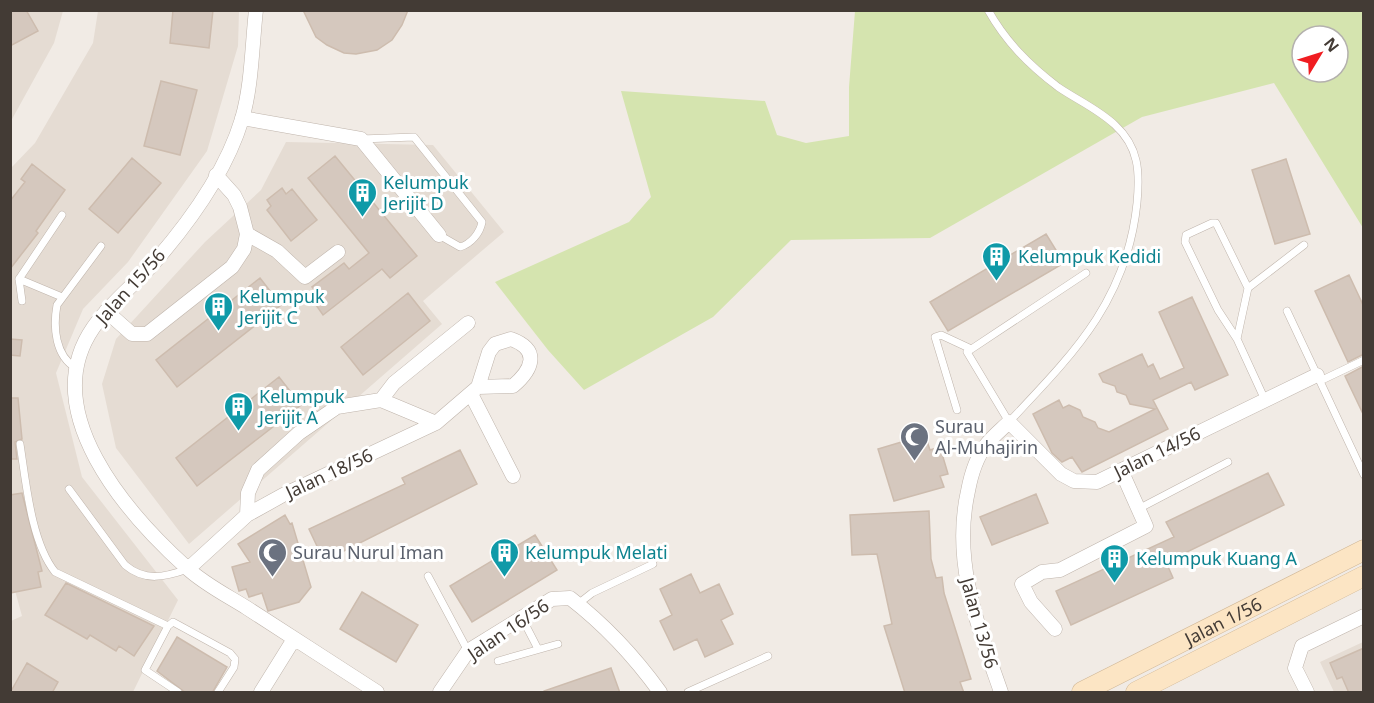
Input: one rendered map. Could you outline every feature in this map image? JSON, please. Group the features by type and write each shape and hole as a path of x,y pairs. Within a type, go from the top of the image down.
{"main road":[{"name":"Jalan 1/56","path":"1082,693 1364,550"},
{"name":"Jalan 1/56","path":"1136,693 1364,576"}],"street":[{"name":"Jalan 15/56","path":"256,10 242,118 216,175 190,217 152,264 106,311 82,347 76,368 80,418 99,468 115,490 188,570 377,693"},
{"path":"242,118 361,139 438,235"},
{"path":"106,311 132,334 147,334 232,267 244,249 247,234 234,195 216,175"},
{"path":"247,234 277,251 305,277 338,252"},
{"path":"381,400 394,383 468,322"},
{"name":"Jalan 14/56","path":"1009,422 1061,474 1074,481 1097,482 1265,400 1318,378"},
{"name":"Jalan 18/56","path":"188,570 247,515 283,495 436,423 474,391 513,476"},
{"path":"247,515 248,493 258,470 279,450 337,407 381,400 436,423"},
{"name":"Jalan 13/56","path":"1001,693 971,604 963,562 963,512 972,471 986,445 1009,422"},
{"path":"1055,629 1031,602 1022,584 1042,572 1060,570 1141,531 1146,526 1140,508 1121,470"},
{"name":"Jalan 16/56","path":"440,693 468,651 552,599 570,598 596,617 635,658 660,693"},
{"path":"1307,693 1295,668 1302,646 1364,616"},
{"path":"261,693 294,639"}],"lane":[{"path":"988,10 1017,52 1059,87 1101,112 1116,125 1129,140 1139,162 1139,184 1132,245 1112,292 1080,346 1009,422 967,357 969,348 1086,273"},
{"path":"361,139 414,137 482,222 481,228 468,245 460,247 438,235"},
{"path":"22,301 19,279 62,215"},
{"path":"1237,339 1248,288 1216,224 1212,223 1185,235 1185,242 1218,310 1237,339 1265,400"},
{"path":"1248,288 1304,245"},
{"path":"76,368 66,363 58,345 56,313 62,297 101,246"},
{"path":"19,279 62,297"},
{"path":"1287,311 1364,475"},
{"path":"957,410 935,337 941,335 969,348"},
{"path":"1318,378 1364,360"},
{"path":"20,444 27,490 45,560 65,579 122,602 168,626"},
{"path":"1140,508 1228,462"},
{"path":"69,489 125,565 134,572 156,578 188,570"},
{"path":"578,604 592,593 653,564"},
{"path":"428,576 468,651"},
{"path":"522,618 538,649"},
{"path":"178,693 145,670 168,626 173,622 180,624 235,659 234,667 218,693"},
{"path":"498,661 558,644"},
{"path":"688,693 768,656"}],"shaded area":[{"path":"11,11 63,11 54,43 11,121"},
{"path":"98,11 239,11 238,46 207,151 128,262 83,309 56,373 82,477 178,600 133,692 11,692 11,621 22,616 11,576 11,168 35,143 93,43"},
{"path":"286,142 433,145 504,232 423,301 442,324 189,544 116,448 102,384 116,339 205,242 261,190"},
{"path":"1363,642 1363,692 1334,692 1320,662"}],"green space":[{"path":"855,11 1363,11 1363,228 1274,83 1142,117 930,238 791,240 713,317 584,390 548,350 495,282 629,222 651,197 621,91 765,101 777,135 806,143 849,136 849,87"}],"building":[{"path":"10,10 26,10 38,31 10,46"},
{"path":"173,10 213,10 209,48 170,43"},
{"path":"303,10 408,10 392,40 377,50 356,54 344,53 316,37"},
{"path":"161,81 197,90 180,155 144,146"},
{"name":"Kelumpuk Jerijit D","path":"335,156 417,256 390,278 382,269 323,315 311,298 317,293 312,287 344,263 349,269 369,253 308,178"},
{"path":"132,158 161,183 118,233 89,209"},
{"path":"1286,159 1310,234 1275,244 1252,170"},
{"path":"32,164 65,190 36,231 38,233 10,269 10,201 25,182 21,179"},
{"path":"282,188 286,194 292,189 317,220 291,241 267,210 271,206 267,200"},
{"name":"Kelumpuk Kedidi","path":"1046,234 1064,263 948,331 930,302"},
{"path":"1349,275 1364,307 1364,354 1348,362 1315,291"},
{"name":"Kelumpuk Jerijit C","path":"260,278 281,305 177,387 156,360"},
{"path":"408,293 430,321 363,375 341,347"},
{"path":"1192,297 1228,375 1195,390 1191,382 1153,400 1168,429 1082,472 1072,457 1062,462 1052,453 1033,414 1059,400 1063,408 1069,405 1080,410 1083,417 1095,422 1098,428 1109,432 1155,409 1130,404 1126,395 1117,392 1115,386 1103,382 1099,374 1142,354 1148,367 1153,364 1160,379 1184,368 1159,312"},
{"path":"10,339 22,340 20,356 10,355"},
{"path":"1364,366 1364,416 1345,376"},
{"name":"Kelumpuk Jerijit A","path":"279,377 301,405 197,486 176,458"},
{"path":"10,398 18,398 22,439 15,442 17,459 10,459"},
{"name":"Surau Al-Muhajirin","path":"925,435 930,450 940,447 948,474 940,476 944,487 894,501 878,449"},
{"path":"460,450 477,484 324,561 309,529 405,484 402,478"},
{"path":"1268,473 1284,505 1166,562 1173,578 1071,625 1056,591 1174,537 1166,522"},
{"path":"22,493 42,571 38,572 41,587 10,593 10,495"},
{"path":"1036,494 1048,523 992,545 980,517"},
{"path":"929,511 931,559 936,578 942,577 944,593 971,679 960,682 964,693 905,693 884,626 892,624 877,554 852,555 850,515"},
{"path":"285,515 290,524 292,523 311,587 299,602 268,611 262,593 249,597 246,589 239,591 232,567 250,562 238,544"},
{"name":"Kelumpuk Melati","path":"535,535 557,570 472,622 450,586"},
{"path":"691,574 700,593 719,584 733,614 721,620 733,644 705,657 697,639 674,650 660,621 672,615 660,589"},
{"path":"66,583 154,626 134,656 119,646 116,651 90,635 87,639 45,615"},
{"path":"362,592 418,625 396,662 340,629"},
{"path":"177,637 227,667 212,693 186,693 157,671"},
{"path":"1364,648 1364,693 1349,693 1342,677 1337,679 1330,663"},
{"path":"27,663 58,682 52,693 10,693"},
{"path":"611,668 620,693 544,693 544,691"}],"place":[{"name":"Kelumpuk Jerijit D","path":"362,218"},
{"name":"Kelumpuk Kedidi","path":"997,282"},
{"name":"Kelumpuk Jerijit C","path":"218,332"},
{"name":"Kelumpuk Jerijit A","path":"238,432"},
{"name":"Surau Al-Muhajirin","path":"914,462"},
{"name":"Surau Nurul Iman","path":"272,578"},
{"name":"Kelumpuk Melati","path":"504,578"},
{"name":"Kelumpuk Kuang A","path":"1115,584"}]}
